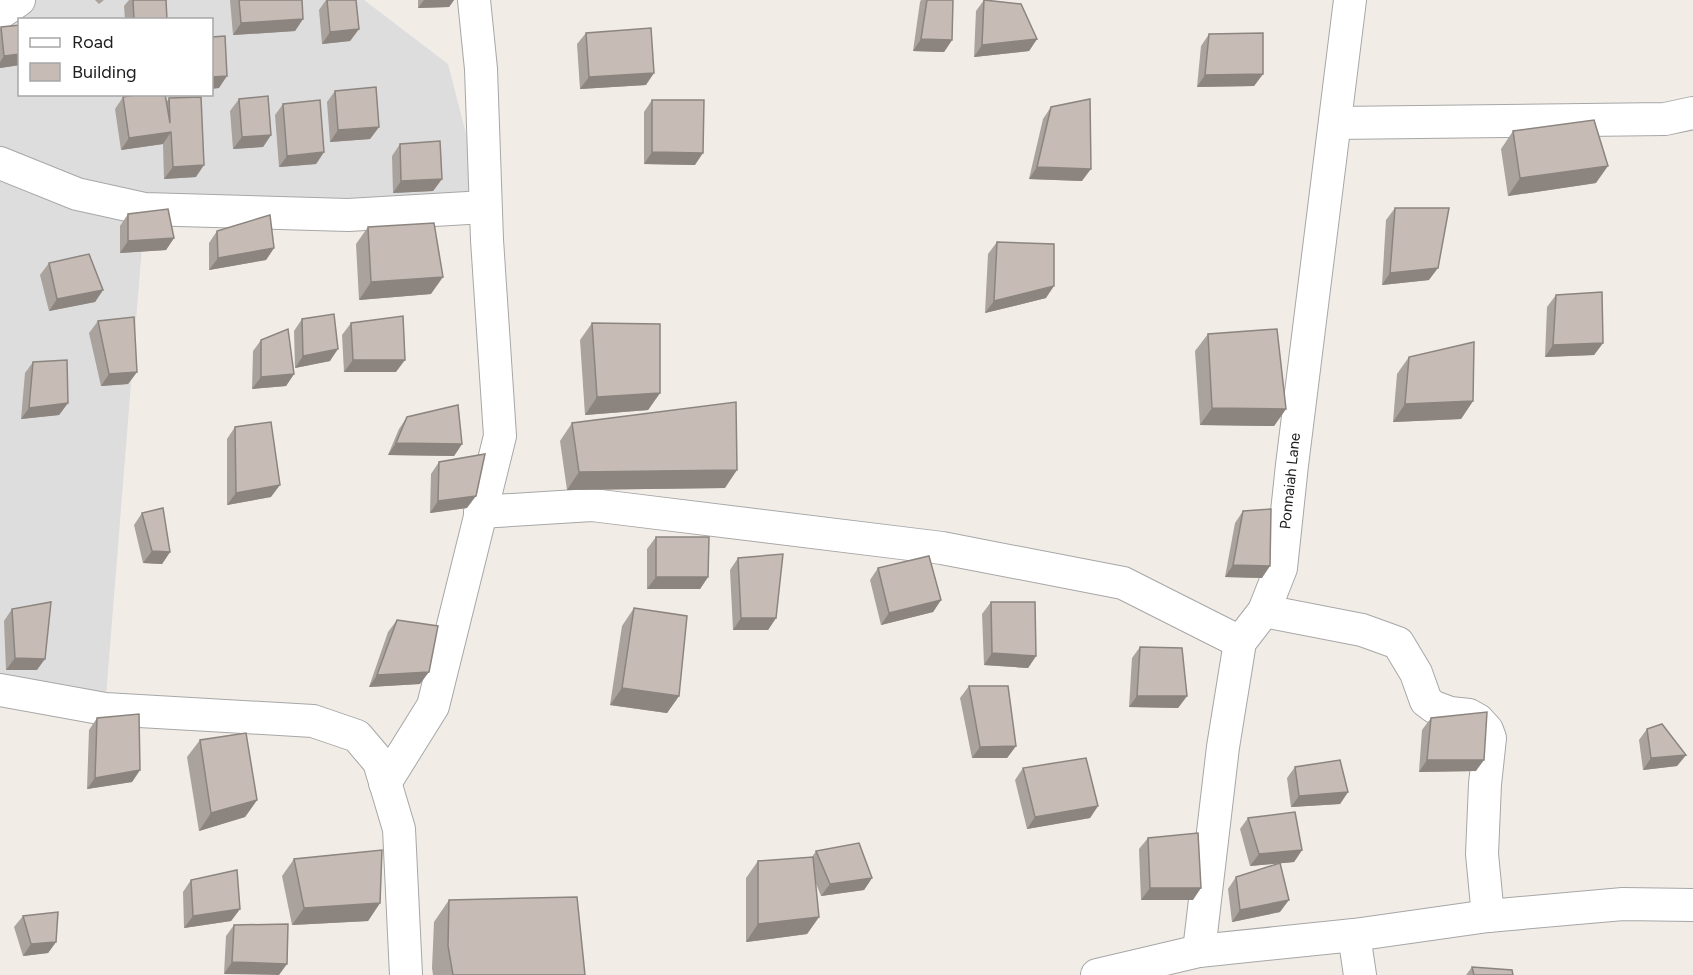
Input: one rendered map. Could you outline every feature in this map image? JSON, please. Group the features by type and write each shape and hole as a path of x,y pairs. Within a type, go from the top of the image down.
{"street":[{"path":"0,13 19,0"},
{"path":"385,783 433,706 500,436 485,207 481,69 474,0"},
{"name":"Ponnaiah Lane","path":"1199,951 1223,747 1240,642 1264,611 1281,568 1350,0"},
{"path":"1335,123 1665,119 1693,113"},
{"path":"0,164 77,194 145,209 348,215 485,207"},
{"path":"480,512 592,505 942,548 1124,583 1240,642"},
{"path":"1264,611 1362,630 1398,643 1416,673 1426,701 1450,713 1469,715 1478,720 1487,730 1490,738 1485,784 1482,854 1488,916"},
{"path":"0,690 105,709 313,722 357,736 379,762 399,829 406,975"},
{"path":"1097,975 1199,951 1354,936 1488,916 1623,904 1693,905"},
{"path":"1354,936 1360,975"}],"shaded area":[{"path":"0,0 364,0 448,64 485,207 145,209 105,709 0,690"}],"building":[{"path":"133,0 166,0 167,18 134,18"},
{"path":"239,0 302,0 303,19 241,23"},
{"path":"327,0 356,0 359,29 330,32"},
{"path":"927,0 953,0 952,40 921,39"},
{"path":"984,0 1021,4 1037,39 982,45"},
{"path":"18,25 18,54 4,56 1,27"},
{"path":"651,28 654,73 589,77 586,33"},
{"path":"1263,33 1263,74 1205,75 1209,34"},
{"path":"225,36 227,76 213,77 213,37"},
{"path":"376,87 379,127 338,130 335,91"},
{"path":"165,96 170,123 169,98 201,97 204,165 173,167 171,132 129,138 123,97"},
{"path":"268,96 271,135 242,137 239,99"},
{"path":"1090,99 1091,169 1037,167 1051,107"},
{"path":"320,100 324,152 287,156 283,104"},
{"path":"652,100 704,100 703,153 652,152"},
{"path":"1594,120 1608,166 1520,178 1513,131"},
{"path":"440,141 442,179 401,181 400,144"},
{"path":"1395,208 1449,208 1438,268 1390,273"},
{"path":"168,209 174,238 128,241 128,214"},
{"path":"270,215 274,248 218,258 217,231"},
{"path":"434,223 443,277 371,282 368,227"},
{"path":"997,242 1054,244 1054,286 994,301"},
{"path":"89,254 103,290 57,299 49,263"},
{"path":"1602,292 1603,343 1553,345 1556,295"},
{"path":"334,314 338,349 303,356 302,319"},
{"path":"403,316 405,360 353,360 351,323"},
{"path":"134,317 137,372 109,374 98,321"},
{"path":"592,323 660,324 660,393 597,397"},
{"path":"288,329 294,374 261,377 261,340"},
{"path":"1277,329 1286,409 1212,408 1208,334"},
{"path":"1474,342 1473,401 1405,404 1409,357"},
{"path":"67,360 68,403 29,408 33,362"},
{"path":"736,402 737,470 579,472 572,423"},
{"path":"458,405 462,444 396,443 407,417"},
{"path":"271,422 280,485 236,493 235,427"},
{"path":"485,454 476,496 438,501 439,462"},
{"path":"163,508 170,552 152,551 142,513"},
{"path":"1271,509 1270,566 1233,565 1243,511"},
{"path":"656,537 709,537 708,577 656,577"},
{"path":"783,554 776,618 741,618 738,558"},
{"path":"929,556 941,600 889,613 878,568"},
{"path":"51,602 45,659 15,658 12,609"},
{"path":"991,602 1035,602 1036,656 992,653"},
{"path":"634,608 687,616 679,696 622,688"},
{"path":"397,620 438,626 429,672 377,675"},
{"path":"1140,647 1182,648 1187,696 1137,696"},
{"path":"969,686 1008,686 1016,746 980,747"},
{"path":"1487,712 1484,760 1427,760 1431,718"},
{"path":"139,714 140,770 95,778 97,718"},
{"path":"1662,724 1686,755 1651,758 1647,729"},
{"path":"246,733 257,800 211,813 200,740"},
{"path":"1086,758 1098,806 1035,817 1023,768"},
{"path":"1340,760 1348,792 1299,796 1295,767"},
{"path":"1295,812 1302,850 1259,854 1248,818"},
{"path":"1198,833 1201,888 1150,888 1148,838"},
{"path":"859,843 872,878 830,884 816,851"},
{"path":"382,850 380,903 304,908 294,859"},
{"path":"813,857 819,917 758,924 758,861"},
{"path":"1280,863 1289,900 1240,910 1236,877"},
{"path":"237,870 240,909 193,916 191,880"},
{"path":"577,897 585,975 453,975 448,946 449,900"},
{"path":"58,912 56,942 31,944 23,916"},
{"path":"288,924 287,964 232,962 234,925"},
{"path":"1472,967 1512,970 1513,975 1474,975"}]}
